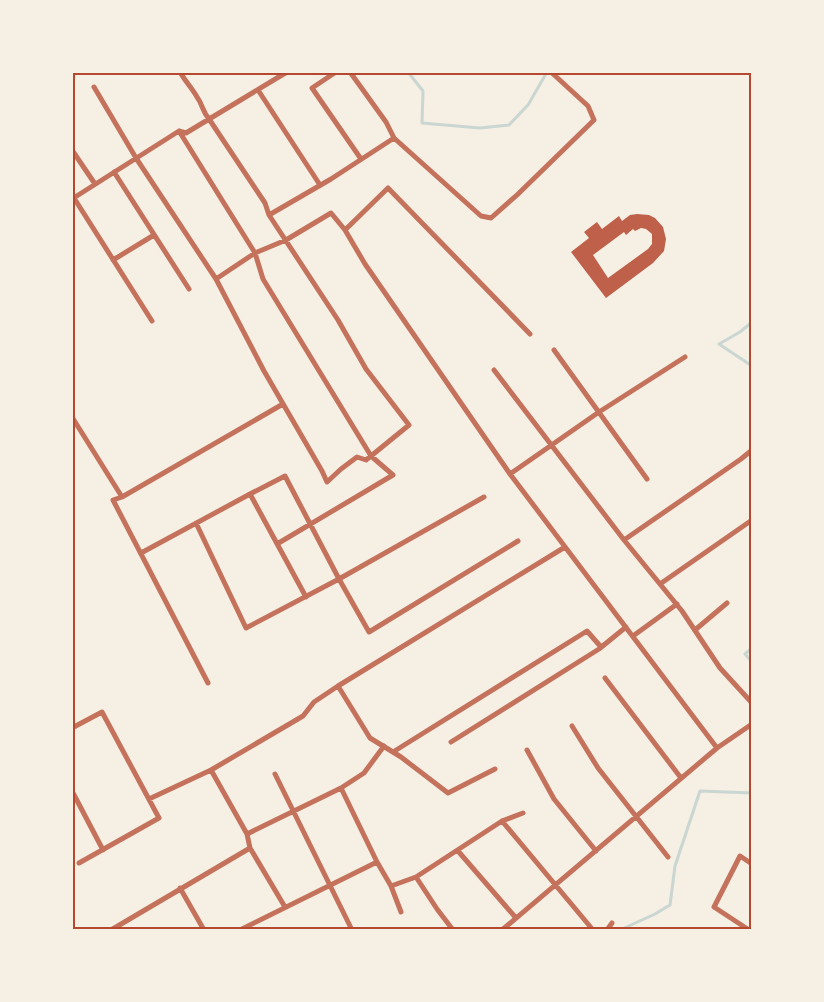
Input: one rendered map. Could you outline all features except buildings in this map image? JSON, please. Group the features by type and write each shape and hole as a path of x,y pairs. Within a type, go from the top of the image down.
{"street":[{"path":"94,87 136,158 216,279 264,371 327,482 357,457 366,460 409,425 366,369 338,320 269,215 265,203 209,119 203,113 198,98 180,72"},
{"path":"152,321 73,199 179,131 186,133 287,72"},
{"path":"336,72 312,88 361,159"},
{"path":"350,72 386,122 394,138 481,216 491,218 594,120 588,106 551,72"},
{"path":"258,90 320,186"},
{"path":"179,131 255,253 263,279 371,456 393,475 277,544"},
{"path":"269,215 320,186 394,138"},
{"path":"72,150 95,184"},
{"path":"114,172 189,289"},
{"path":"345,230 388,188 530,334"},
{"path":"216,279 255,253 286,240 331,213 345,230 365,264 510,474 717,748"},
{"path":"113,260 154,235"},
{"path":"554,350 647,479"},
{"path":"510,474 598,412 685,357"},
{"path":"494,370 624,540 677,604 720,668 752,703"},
{"path":"208,683 113,500 122,497 283,404"},
{"path":"72,417 122,497"},
{"path":"624,540 752,450"},
{"path":"141,553 285,476 369,632 518,541"},
{"path":"250,494 306,597"},
{"path":"196,523 246,628 306,597 484,497"},
{"path":"660,584 752,520"},
{"path":"149,799 211,770 303,716 314,702 338,686 565,547"},
{"path":"695,630 727,603"},
{"path":"633,636 677,604"},
{"path":"451,742 601,647 626,627"},
{"path":"393,752 586,631 601,647"},
{"path":"605,678 681,778"},
{"path":"338,686 370,738 393,752 448,794 495,769"},
{"path":"72,728 102,712 159,818 79,863"},
{"path":"502,930 717,748 752,724"},
{"path":"572,726 598,768 668,857"},
{"path":"247,834 341,788 364,773 384,746"},
{"path":"527,750 554,799 596,851"},
{"path":"211,770 247,834 250,848 285,907"},
{"path":"275,774 352,930"},
{"path":"341,788 377,862 392,886 401,912"},
{"path":"72,791 103,850"},
{"path":"392,886 416,877 502,822 523,813"},
{"path":"502,822 593,930"},
{"path":"111,930 250,848"},
{"path":"458,850 516,918"},
{"path":"749,930 714,907 740,856 752,864"},
{"path":"240,930 377,862"},
{"path":"416,877 436,909 453,930"},
{"path":"180,888 204,930"},
{"path":"607,930 612,923"}],"waterway":[{"path":"408,72 423,91 422,123 480,128 509,125 528,105 547,72"},
{"path":"752,322 740,332 719,344 752,366"},
{"path":"752,648 745,654 752,662"},
{"path":"620,930 670,905 675,866 700,791 752,793"}]}
